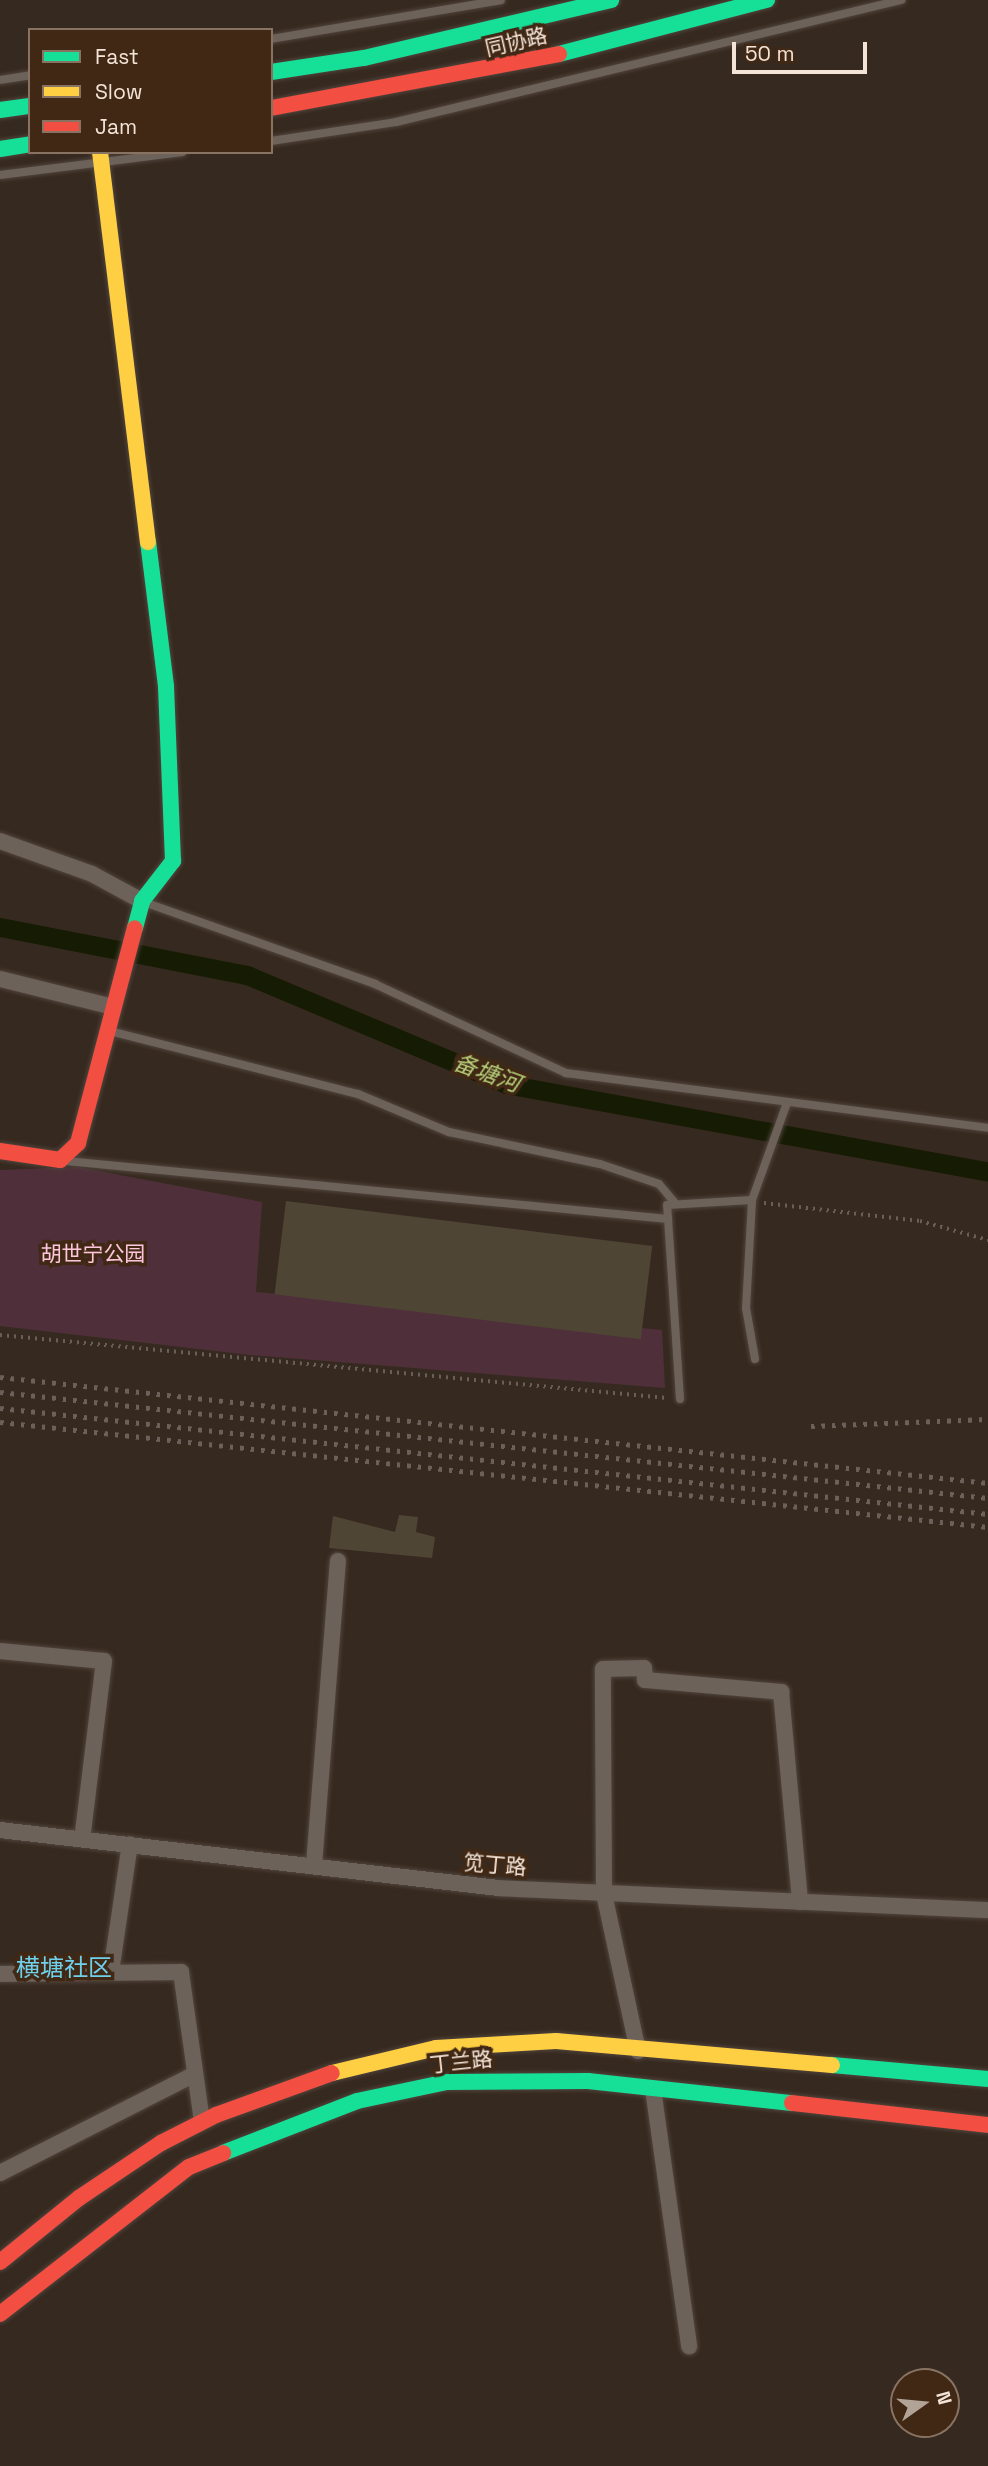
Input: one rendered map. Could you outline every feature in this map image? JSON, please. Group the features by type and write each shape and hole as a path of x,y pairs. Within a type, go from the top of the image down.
{"main road":[{"name":"同协路","path":"273,72 364,58 611,0"},
{"name":"同协路","path":"273,108 513,66 767,0"},
{"path":"0,110 28,106"},
{"path":"0,149 28,144"},
{"path":"0,1151 60,1160 78,1143 104,1030 114,1007 141,905 173,860 166,686 101,157"},
{"name":"丁兰路","path":"0,2262 79,2198 202,2122 351,2066 436,2048 556,2041 638,2051 988,2079"},
{"name":"丁兰路","path":"0,2314 189,2167 356,2101 447,2082 514,2079 653,2089 988,2125"}],"street":[{"path":"0,841 92,874 141,905"},
{"path":"0,979 114,1007"},
{"path":"314,1865 338,1561"},
{"path":"0,1651 104,1661 82,1839"},
{"path":"638,2051 604,1894 603,1669 645,1668 645,1680 781,1692 800,1902"},
{"name":"笕丁路","path":"0,1830 604,1894 988,1910"},
{"path":"111,1972 130,1844"},
{"path":"0,1974 181,1972 202,2122"},
{"path":"0,2173 195,2074"},
{"path":"653,2089 689,2346"}],"lane":[{"path":"273,39 501,0"},
{"path":"273,141 396,122 901,0"},
{"path":"0,80 28,75"},
{"path":"0,175 101,157 150,154"},
{"path":"141,905 375,984 566,1073 988,1128"},
{"path":"104,1030 358,1094 449,1132 600,1164 659,1184 676,1204"},
{"path":"755,1359 746,1308 752,1200 788,1103"},
{"path":"60,1160 668,1219"},
{"path":"681,1399 667,1205 752,1200"}],"path":[{"path":"752,1200 789,1209 920,1221 988,1240"},
{"path":"0,1335 681,1399"}],"green space":[{"name":"胡世宁公园","path":"78,1167 262,1202 256,1292 662,1330 665,1388 250,1355 0,1326 0,1170"}],"building":[{"path":"286,1201 652,1246 641,1339 275,1294"},
{"path":"399,1515 418,1517 416,1532 435,1537 432,1558 329,1548 333,1516 395,1532"}],"waterway":[{"name":"备塘河","path":"0,927 247,975 506,1084 988,1172"}],"railway":[{"path":"0,1377 988,1483"},
{"path":"0,1392 988,1498"},
{"path":"0,1408 988,1514"},
{"path":"811,1426 988,1419"},
{"path":"0,1422 988,1527"}],"traffic: fast":[{"path":"273,72 364,58 611,0"},
{"path":"559,54 767,0"},
{"path":"0,110 28,106"},
{"path":"0,149 28,144"},
{"path":"135,928 142,901 173,861 166,686 148,542"},
{"path":"832,2065 988,2079"},
{"path":"223,2153 357,2101 447,2082 588,2081 792,2103"}],"traffic: slow":[{"path":"100,154 148,542"},
{"path":"332,2073 436,2048 556,2041 832,2065"}],"traffic: jam":[{"path":"273,108 559,54"},
{"path":"0,1151 60,1160 78,1143 135,928"},
{"path":"0,2262 79,2198 161,2143 216,2115 332,2073"},
{"path":"792,2103 988,2125"},
{"path":"0,2314 189,2167 223,2153"}],"district":[{"name":"横塘社区","path":"64,1968"}]}
